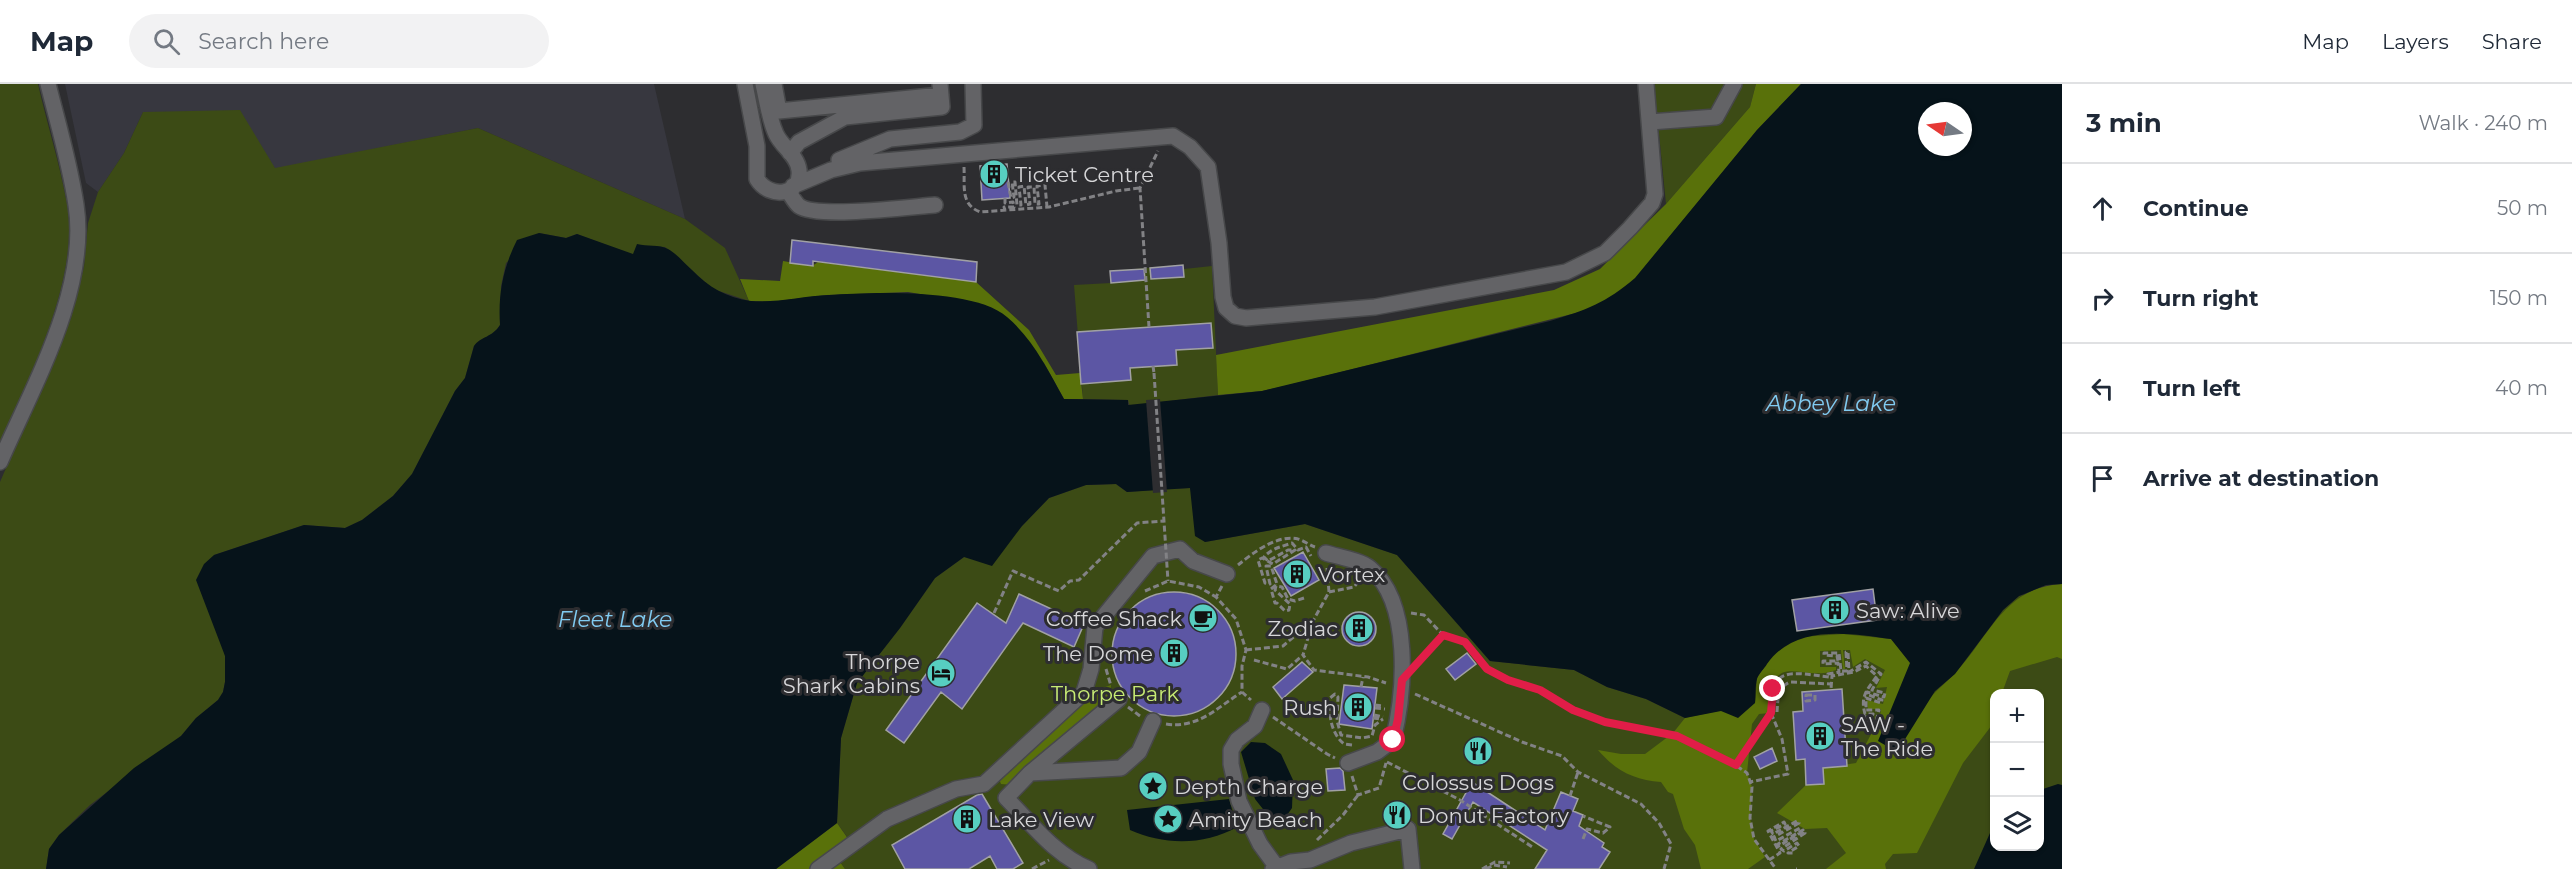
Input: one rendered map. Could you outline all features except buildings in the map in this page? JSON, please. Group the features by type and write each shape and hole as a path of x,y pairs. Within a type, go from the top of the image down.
{"street":[{"path":"0,462 62,318 77,254 76,206 48,84"},
{"path":"745,84 757,146 758,179 761,186 773,193 844,158 890,130 959,125 966,119 968,112 966,84"},
{"path":"763,84 777,136 798,163 793,184 799,206 811,211 829,212 935,206"},
{"path":"774,84 779,111 941,95"},
{"path":"793,184 860,157 890,139 960,132 969,129 974,125 975,115 973,84"},
{"path":"860,157 969,140 982,127 984,117 981,84"},
{"path":"844,158 1169,134 1190,147 1208,167 1219,243 1223,297 1226,308 1235,316 1246,318 1375,307 1566,272 1605,253 1652,203 1655,194 1646,84"},
{"path":"1650,122 1716,117 1734,84"},
{"path":"790,153 799,142 845,117 941,95"},
{"path":"818,869 887,819 956,789 984,784 1084,692 1091,669 1095,627 1154,556 1180,549 1193,561 1227,574"},
{"path":"1326,553 1369,567 1388,589 1395,610 1402,652 1402,684 1392,709 1393,740 1382,757 1348,763"},
{"path":"1006,798 1030,773 1119,699"},
{"path":"1262,710 1255,726 1237,740 1231,750 1231,764 1239,801 1260,844 1275,868 1310,860 1351,843 1408,829 1412,869"},
{"path":"1030,773 1121,768 1139,752 1153,721"},
{"path":"984,784 1006,798 1061,853 1089,869"}],"path":[{"path":"1149,327 1140,188 1161,143 1169,134"},
{"path":"963,162 965,200 970,208 980,212 1005,212 1047,207 1116,191 1140,188"},
{"path":"1008,182 1011,198 1014,197 1012,182 1015,182 1017,205 1021,205 1019,187 1024,186 1026,205 1030,204 1028,187 1034,187 1035,204 1039,204 1037,186 1045,185 1047,207"},
{"path":"1005,198 1005,203 1013,202 1014,207 1004,207 1005,212"},
{"path":"1153,366 1168,581"},
{"path":"994,613 1013,571 1059,591 1070,581 1079,580 1137,523 1163,521"},
{"path":"1216,597 1227,574 1250,555 1279,540 1297,539 1326,553"},
{"path":"1304,598 1295,601 1288,599 1282,587 1276,586 1275,590 1290,604 1289,610 1284,611 1272,597 1271,589 1277,584 1271,566 1266,566 1270,584 1265,583 1258,560 1262,558 1273,564 1295,550 1288,550 1268,561 1264,556 1273,549 1292,543 1298,550 1306,547 1314,561 1326,553"},
{"path":"1254,660 1287,669 1303,655 1313,621 1329,592 1326,553"},
{"path":"1329,592 1354,587 1369,567"},
{"path":"1142,593 1168,581 1199,587 1216,597 1236,619 1246,650 1242,666 1242,692 1262,710 1327,754 1348,763 1358,795"},
{"path":"1395,610 1424,615 1443,635 1465,642 1487,669 1508,680 1540,690 1573,710 1605,722 1677,736 1736,765 1747,773 1750,782 1750,818 1754,839 1776,869"},
{"path":"1246,650 1283,646 1313,621"},
{"path":"1402,684 1443,635"},
{"path":"1750,782 1788,774 1782,739 1771,713 1773,689 1781,677 1798,672 1829,677 1828,674 1839,672 1838,663 1823,664 1823,662 1838,661 1837,656 1824,655 1824,653 1839,652 1841,671 1847,671 1846,652 1848,652 1849,672 1866,662 1881,674 1872,690 1885,693 1884,696 1867,692 1866,694 1882,700 1881,703 1866,698 1866,710 1879,710 1875,725 1869,727 1865,717 1872,717 1873,714 1865,714 1863,696 1877,676 1866,666 1854,672 1832,676 1831,687 1790,682 1784,684 1778,697 1777,712"},
{"path":"1303,655 1314,670 1402,684 1522,742 1562,756 1578,772 1641,804 1659,823 1671,844 1664,869"},
{"path":"1105,663 1111,685 1119,699 1137,715 1153,721 1172,724 1190,723 1208,717 1242,692"},
{"path":"1361,687 1363,676"},
{"path":"1361,744 1344,744 1339,740 1329,711 1331,704 1326,708 1324,703 1335,694 1338,697 1337,722 1341,735 1349,737 1372,736 1375,725 1392,709"},
{"path":"1375,707 1392,709"},
{"path":"1385,726 1389,709 1392,709"},
{"path":"1736,765 1771,713"},
{"path":"1373,717 1383,718"},
{"path":"1316,841 1343,815 1358,795 1379,788 1382,757 1460,800 1534,848"},
{"path":"1570,796 1578,772"},
{"path":"1583,816 1610,827 1603,833 1587,829 1583,838"},
{"path":"1769,861 1780,853 1768,831 1784,822 1785,824 1771,831 1773,834 1797,821 1799,823 1774,837 1776,841 1800,828 1803,830 1778,844 1779,846 1803,831 1805,833 1780,849 1784,851 1797,843 1799,846 1788,853 1796,853"},
{"path":"1484,869 1495,862 1510,863"},
{"path":"1484,869 1494,865 1508,867"}],"shaded area":[{"path":"65,84 654,84 685,219 478,128 275,169 143,112 124,153 98,192 86,183"}],"green space":[{"path":"0,84 38,84 64,189 69,233 66,263 50,327 0,444"},
{"path":"1654,84 1756,84 1750,107 1666,204"},
{"path":"1756,84 1801,84 1757,130 1635,279 1614,296 1588,310 1285,386 1262,391 1218,395 1216,355 1554,290 1600,269 1666,204 1750,107"},
{"path":"240,110 275,168 478,128 685,219 725,248 749,301 713,289 665,247 644,246 633,255 577,234 566,238 539,233 506,263 501,286 500,325 474,346 465,378 455,391 412,474 393,496 362,520 345,528 304,525 214,555 225,656 225,682 218,700 196,718 181,736 90,805 59,835 49,849 46,869 0,869 0,482 71,318 84,267 88,223 98,192 124,153 143,112"},
{"path":"783,261 812,266 818,262 976,282 1029,330 1056,375 1080,373 1083,399 1064,399 1044,363 985,305 908,292 827,295 770,302 749,301 740,279 780,281"},
{"name":"Thorpe Park","path":"1183,265 1184,269 1212,266 1218,395 1161,402 1167,489 1190,488 1205,542 1305,524 1397,555 1490,661 1574,670 1607,687 1646,699 1685,718 1751,683 1773,655 1798,638 1813,634 1861,634 1891,639 1935,691 1955,674 2003,610 2019,596 2062,584 2062,869 845,869 840,862 856,849 837,823 841,738 857,683 935,578 964,557 1022,526 1049,498 1086,485 1116,484 1127,492 1153,490 1128,400 1083,399 1074,285 1111,283 1110,271"},
{"path":"2062,584 2062,659 2057,657 2010,671 2003,689 1990,689 1990,728 1963,763 1917,853 1893,854 1885,864 1886,869 1826,869 1846,853 1827,828 1805,829 1777,813 1806,785 1823,784 1823,768 1856,763 1880,717 1881,709 1868,709 1867,700 1883,704 1887,687 1876,688 1885,670 1865,659 1853,667 1850,650 1843,650 1845,669 1843,669 1841,650 1820,651 1820,667 1836,667 1836,670 1823,673 1790,671 1782,673 1775,680 1771,692 1769,713 1759,714 1752,724 1747,773 1752,787 1750,818 1754,839 1765,857 1748,869 1701,869 1695,845 1684,829 1673,794 1668,792 1661,782 1634,777 1619,769 1598,750 1621,754 1645,754 1673,733 1685,718 1755,703 1757,678 1773,654 1801,637 1843,634 1891,639 1910,662 1926,703 1955,673 1989,629 2012,604 2042,587"},
{"path":"1111,685 1110,700 1014,785 1001,784 998,776 1091,692"},
{"path":"837,823 856,850 840,862 845,869 776,869"}],"water":[{"path":"1801,84 2062,84 2062,584 2046,585 2019,596 2003,610 1955,674 1935,691 1897,752 1878,741 1910,663 1891,639 1824,634 1792,642 1779,651 1760,673 1756,682 1755,703 1738,718 1721,711 1685,718 1646,699 1607,687 1574,670 1490,661 1397,555 1305,524 1205,542 1195,536 1190,488 1127,492 1116,484 1086,485 1049,498 1022,526 992,566 964,557 935,578 857,683 841,738 837,823 776,869 46,869 49,849 59,835 134,768 181,736 196,718 218,700 223,692 225,656 196,580 204,564 214,555 304,525 345,528 362,520 393,496 412,474 455,391 465,378 474,346 500,325 502,281 517,240 539,233 566,238 577,234 633,254 637,244 664,247 711,286 734,297 751,301 895,293 972,301 992,308 1007,317 1025,335 1064,399 1128,400 1128,405 1262,391 1550,321 1605,300 1635,278 1757,130"},
{"path":"1251,742 1265,743 1281,754 1293,780 1292,808 1278,828 1255,799 1241,752"},
{"path":"2062,785 2062,869 1974,869 1990,833 1990,851 2044,851 2044,789"},
{"path":"1229,799 1237,827 1211,838 1170,841 1130,830 1127,810"}],"pier":[{"path":"1160,399 1167,492 1153,493 1146,400"}],"place":[{"name":"Ticket Centre","path":"994,174"},
{"name":"Vortex","path":"1297,574"},
{"name":"Saw: Alive","path":"1835,610"},
{"name":"Coffee Shack","path":"1203,618"},
{"name":"Zodiac","path":"1359,628"},
{"name":"The Dome","path":"1174,653"},
{"name":"Thorpe Shark Cabins","path":"941,673"},
{"name":"Rush","path":"1358,707"},
{"name":"SAW - The Ride","path":"1820,736"},
{"name":"Colossus Dogs","path":"1478,751"},
{"name":"Depth Charge","path":"1153,786"},
{"name":"Donut Factory","path":"1397,815"},
{"name":"Lake View","path":"967,819"},
{"name":"Amity Beach","path":"1168,819"}],"route":[{"path":"1393,740 1398,719 1402,680 1443,635 1465,642 1478,655 1487,669 1508,680 1527,684 1540,690 1573,710 1605,722 1677,736 1736,765 1771,713 1773,689"}],"water label":[{"name":"Abbey Lake","path":"1831,403"},
{"name":"Fleet Lake","path":"615,619"}]}
